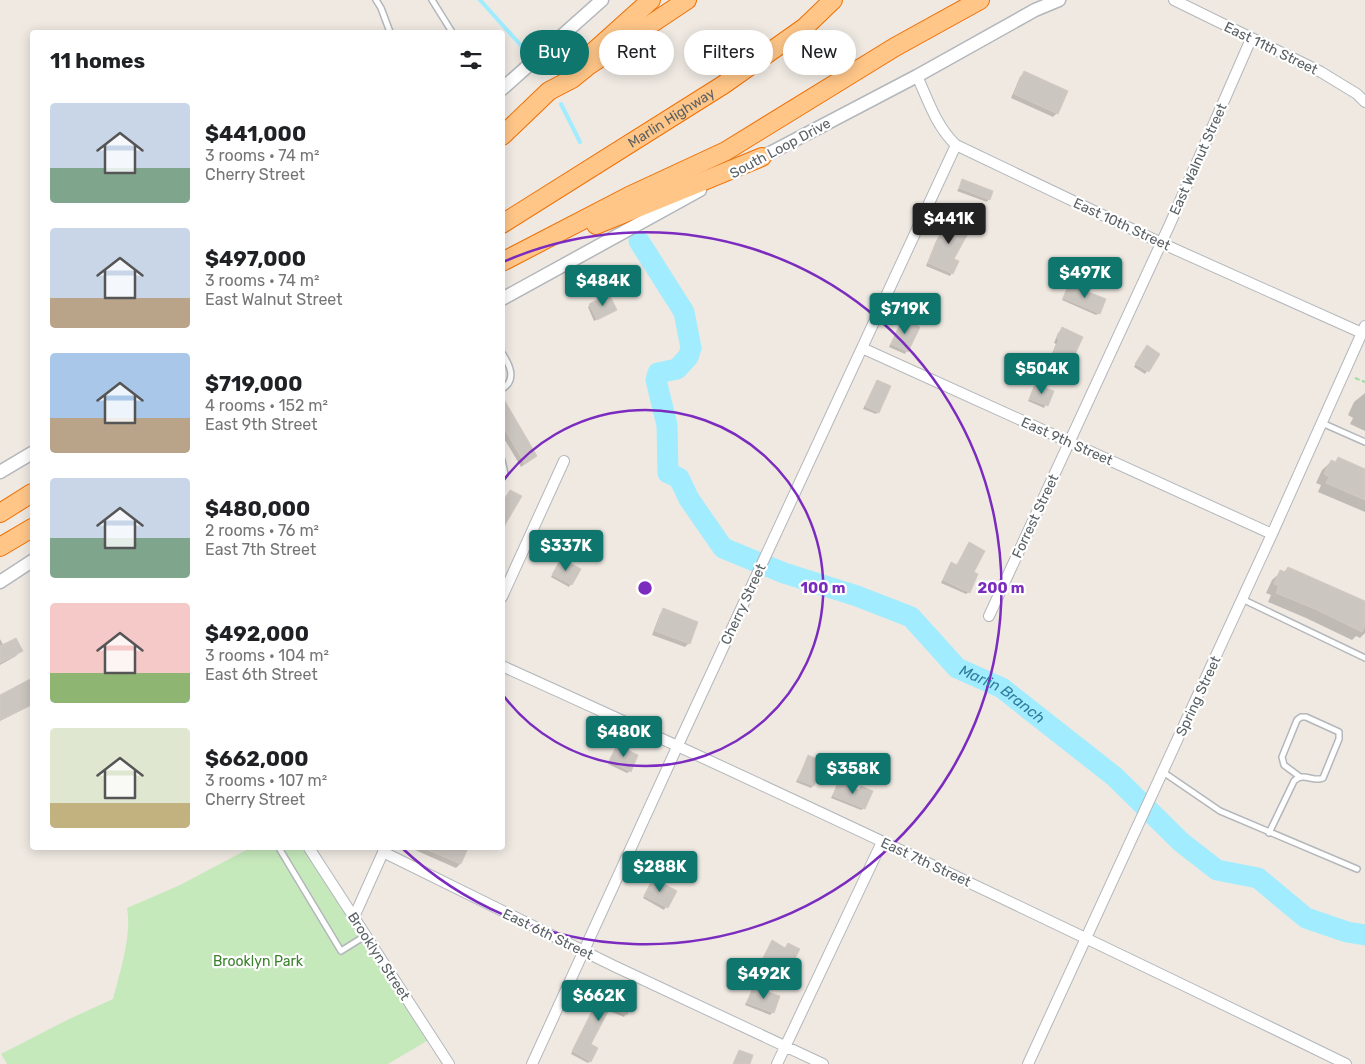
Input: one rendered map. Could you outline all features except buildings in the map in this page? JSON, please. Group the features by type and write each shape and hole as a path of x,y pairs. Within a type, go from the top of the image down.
{"highway":[{"path":"505,133 549,90 651,0"},
{"path":"549,90 572,79 588,66 687,0"},
{"name":"Marlin Highway","path":"505,222 723,85 805,27 833,0"},
{"path":"505,260 629,196 726,151 896,47 980,0"},
{"path":"505,261 762,157"},
{"path":"0,513 30,494"},
{"path":"0,547 30,529"}],"street":[{"path":"505,86 602,0"},
{"name":"South Loop Drive","path":"505,297 762,157 917,76 1035,10 1059,0"},
{"name":"East 11th Street","path":"1174,0 1321,72 1357,94 1365,102"},
{"name":"East Walnut Street","path":"1069,443 1161,243 1251,39"},
{"name":"East 10th Street","path":"917,76 938,124 948,138 956,145 1161,243 1363,330"},
{"name":"Cherry Street","path":"532,1064 956,145"},
{"name":"Spring Street","path":"1028,1064 1242,600 1363,330"},
{"name":"East 9th Street","path":"862,348 1272,534"},
{"name":"Forrest Street","path":"989,616 1069,443"},
{"path":"0,472 30,454"},
{"path":"505,590 564,461"},
{"path":"0,582 30,561"},
{"name":"East 7th Street","path":"505,667 678,745 1087,938 1346,1064"},
{"path":"777,1064 882,842"},
{"name":"Brooklyn Street","path":"310,850 449,1064"},
{"path":"354,917 384,850"},
{"name":"East 6th Street","path":"384,850 584,951 823,1064"}],"lane":[{"path":"376,0 389,30"},
{"path":"432,0 451,30"},
{"path":"505,358 510,366 511,378 505,388"},
{"path":"1322,423 1365,442"},
{"path":"1242,600 1365,658"},
{"path":"1269,832 1294,781 1300,776 1307,776 1316,780 1323,778 1340,736 1339,732 1335,729 1306,717 1301,717 1297,720 1282,757 1284,765 1300,776"},
{"path":"1163,772 1220,810 1358,869"},
{"path":"280,850 341,951 366,936"}],"path":[{"path":"1353,377 1365,382"}],"green space":[{"name":"Brooklyn Park","path":"246,850 311,850 432,1038 388,1064 7,1064 1,1054 113,999 127,942 127,908 180,885"}],"waterway":[{"name":"Marlin Branch","path":"480,0 520,44"},
{"name":"Marlin Branch","path":"561,104 580,142"},
{"name":"Marlin Branch","path":"639,241 684,312 691,348 688,357 677,369 658,373 656,380 667,425 668,473 679,478 689,499 723,548 784,573 857,596 911,617 957,668 1002,688 1115,777 1181,842 1217,870 1258,878 1306,918 1347,932 1365,935"}]}
